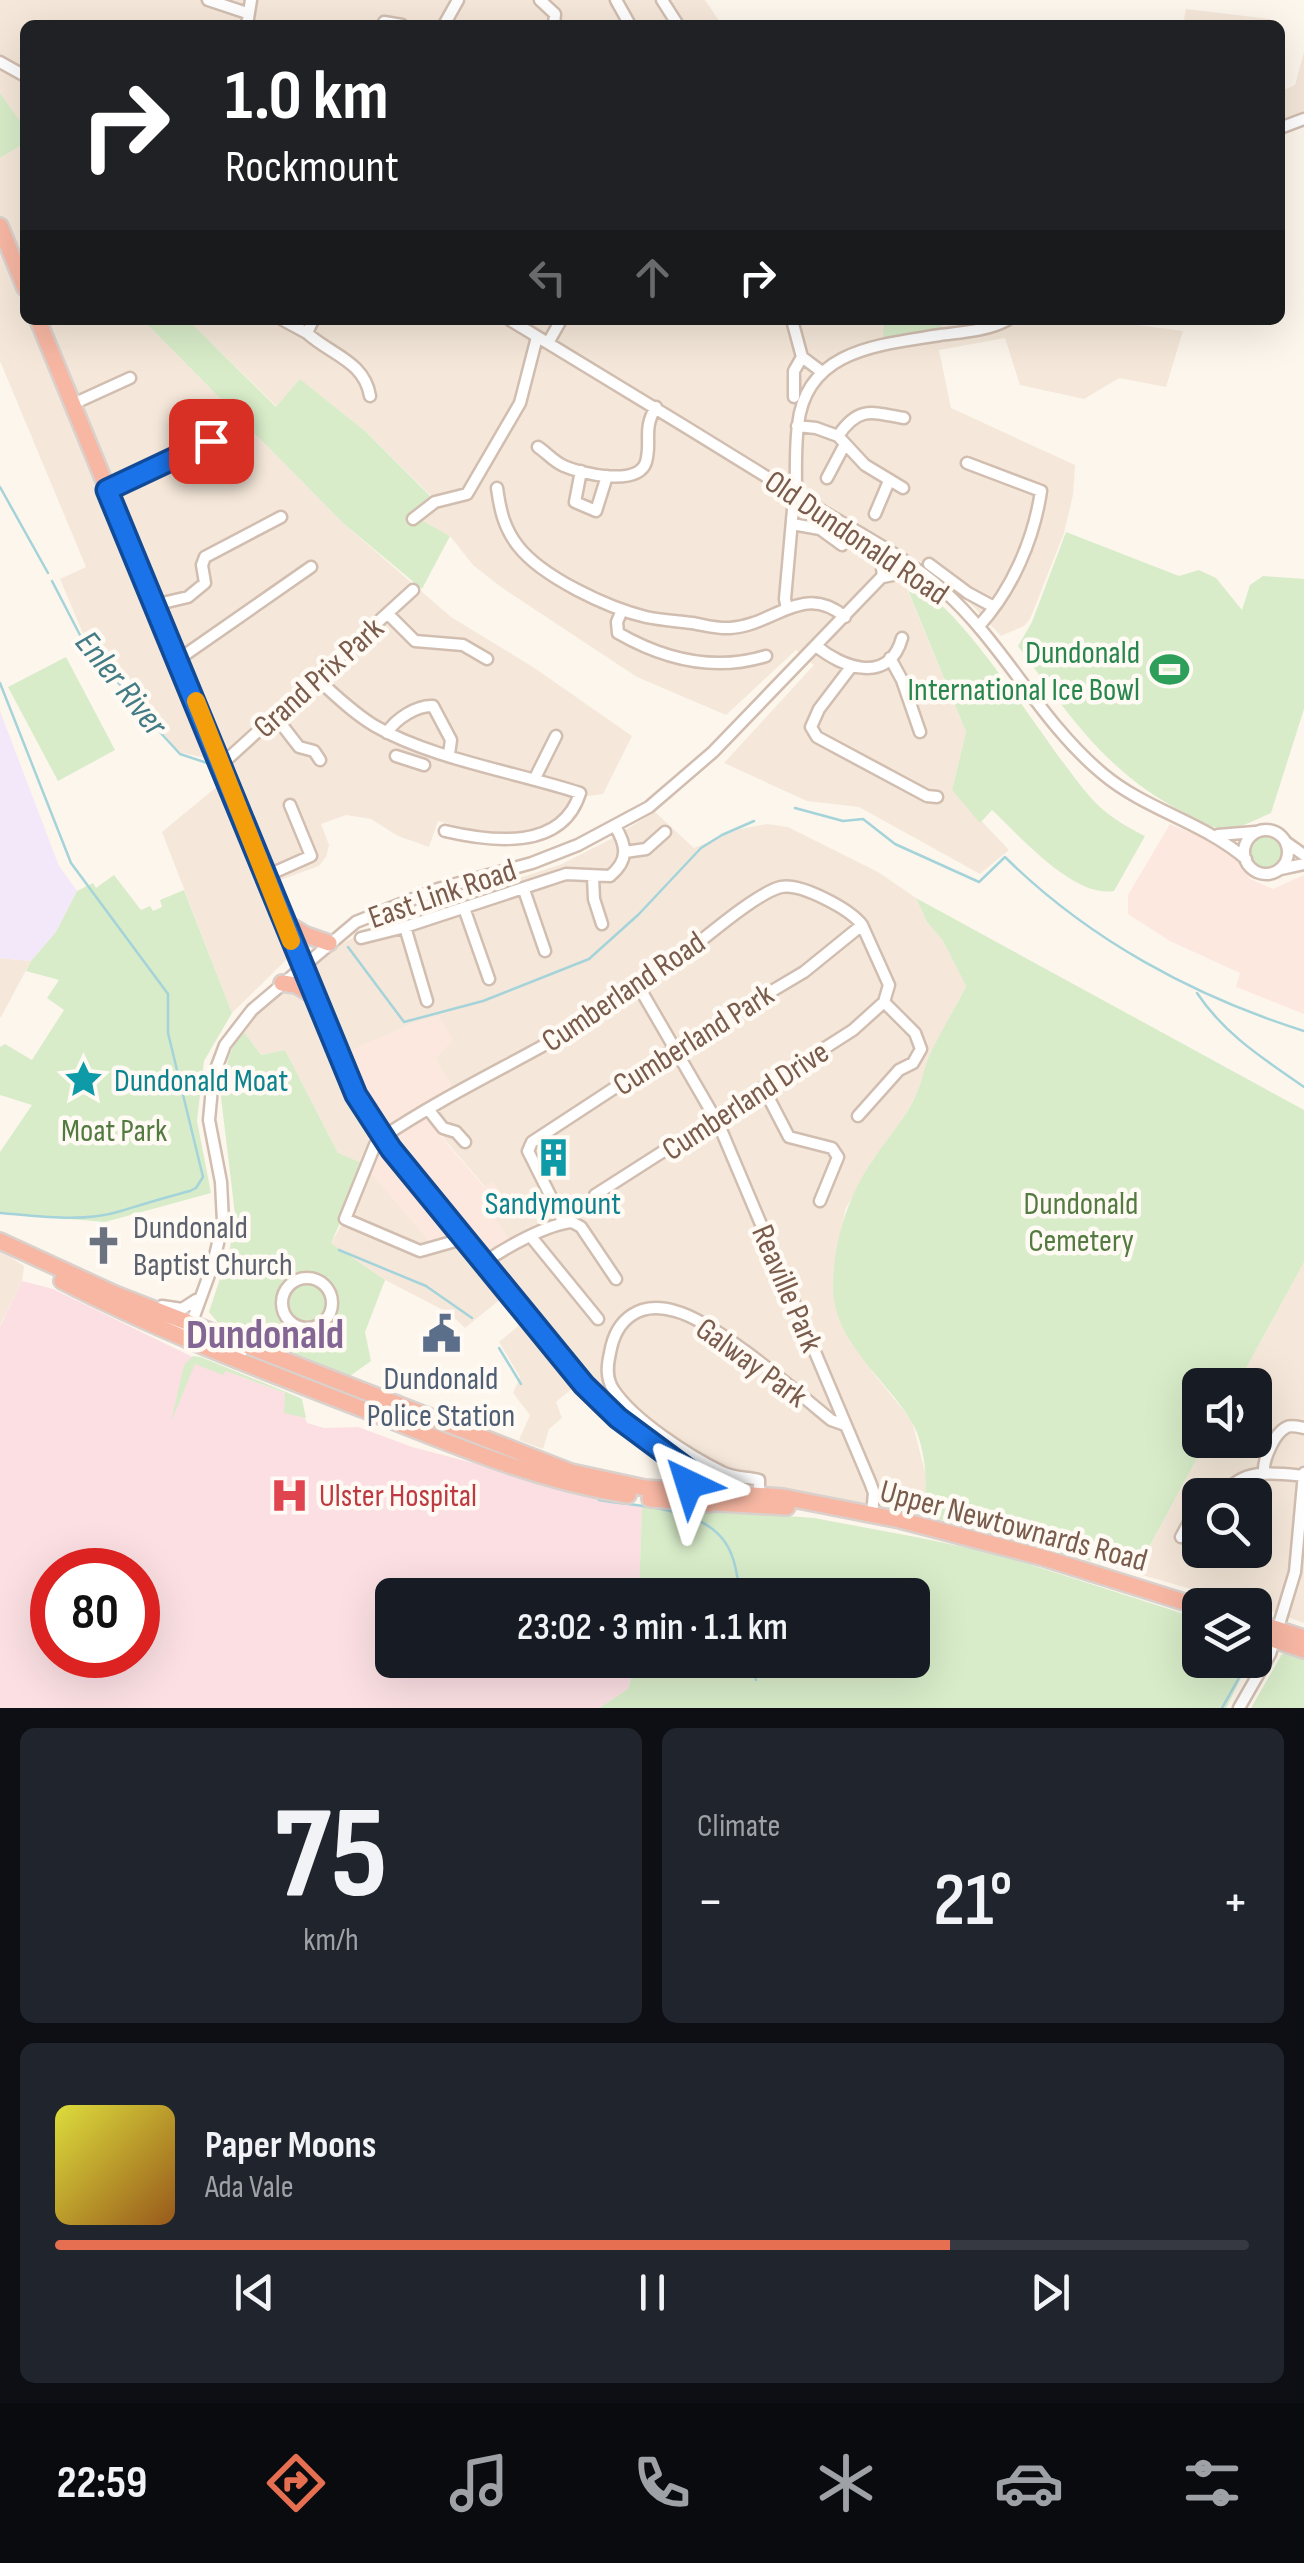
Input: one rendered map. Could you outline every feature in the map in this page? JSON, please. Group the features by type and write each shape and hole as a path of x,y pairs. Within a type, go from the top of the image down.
{"highway":[{"path":"0,226 20,276"},
{"path":"40,325 356,1095 382,1138 600,1404 706,1481 709,1499"},
{"path":"284,922 329,943"},
{"path":"282,983 296,985 314,996"},
{"name":"Upper Newtownards Road","path":"7,1245 122,1296 274,1375 536,1475 586,1489 799,1508 812,1504"},
{"name":"Upper Newtownards Road","path":"7,1245 44,1272 188,1332 550,1466 626,1485 680,1491 709,1499 731,1494 760,1495 872,1514 1041,1557 1182,1601"},
{"path":"689,1471 696,1470 731,1494"},
{"path":"680,1491 689,1484 689,1471"},
{"path":"1272,1632 1304,1650"},
{"path":"1272,1634 1304,1638"}],"street":[{"path":"208,0 247,19 251,0"},
{"path":"540,0 555,14 554,20"},
{"path":"292,325 358,368 370,396"},
{"path":"306,333 310,325"},
{"name":"Old Dundonald Road","path":"518,325 899,559 927,570 979,626 1086,759 1126,792 1212,834 1246,859"},
{"path":"413,520 435,502 467,494 520,403 542,340 556,325"},
{"path":"793,325 802,358 822,372"},
{"path":"796,495 798,426 804,400 822,372 846,355 870,346 970,332 992,325"},
{"path":"794,397 794,371 802,358"},
{"path":"72,404 130,378"},
{"path":"538,447 565,467 606,476 634,475 643,470 648,452 646,432 656,408"},
{"path":"827,478 841,440 856,415 867,412 904,418"},
{"path":"798,426 816,428 841,440 865,465 903,488"},
{"path":"107,490 211,441"},
{"path":"967,463 1046,492 1032,534 994,607 979,626"},
{"path":"581,471 575,502 596,511 604,494 606,476"},
{"path":"876,514 889,481"},
{"path":"497,488 502,518 519,547 562,580 622,610 648,618 728,628 759,622 793,604 826,603 845,616"},
{"path":"787,609 793,509"},
{"path":"154,606 188,597 205,583 202,565 206,556 281,518"},
{"path":"792,524 820,529 842,546"},
{"path":"880,547 883,577 927,570 994,607"},
{"name":"East Link Road","path":"188,1332 223,1222 223,1198 210,1120 214,1072 238,1026 301,966 356,922 438,889 532,863 616,826 649,806 688,776 899,559"},
{"path":"178,660 310,566"},
{"name":"Grand Prix Park","path":"222,764 413,590"},
{"path":"622,610 618,633 658,654 705,663 747,662 766,656"},
{"path":"388,614 415,641 462,644 488,659"},
{"path":"816,646 834,661 851,667 876,666 890,658 902,638"},
{"path":"890,658 920,732"},
{"path":"851,667 819,709 811,726 818,737 928,796 937,797"},
{"path":"315,677 363,719 387,732 580,793 566,820 526,838 491,840 445,831"},
{"path":"387,732 393,723 425,706 433,706 451,740 449,754"},
{"path":"274,716 299,747 314,751 320,760"},
{"path":"535,778 556,736"},
{"path":"396,756 418,763 417,744"},
{"path":"266,876 311,856 290,805"},
{"path":"360,938 566,874 610,876 619,868 625,852 616,826"},
{"path":"1304,855 1274,831 1255,832 1245,845 1249,866 1261,873 1304,864"},
{"path":"625,852 646,849 665,832"},
{"name":"Old Dundonald Road","path":"1212,834 1255,832"},
{"path":"526,838 532,863"},
{"path":"1279,870 1288,856 1286,842"},
{"path":"594,877 594,899 602,924"},
{"name":"Cumberland Road","path":"382,1138 639,987 726,922 781,887 835,904 862,925"},
{"path":"524,890 544,951"},
{"path":"464,908 489,979"},
{"path":"858,1116 899,1070 913,1063 921,1049 915,1033 886,998 889,986 862,925"},
{"name":"Cumberland Park","path":"564,1223 528,1151 532,1142 674,1049 804,972 862,925"},
{"path":"405,927 427,1001"},
{"name":"Reaville Park","path":"639,987 715,1120 874,1493 872,1514"},
{"name":"Cumberland Drive","path":"594,1195 854,1030 886,998"},
{"path":"764,1089 788,1137 836,1152 838,1157 820,1200"},
{"path":"428,1109 443,1128 456,1132 464,1142"},
{"path":"382,1138 374,1145 344,1219 420,1251 466,1238"},
{"path":"485,1262 508,1246 572,1222 581,1227 616,1279"},
{"path":"532,1238 598,1319"},
{"path":"300,1278 317,1279 329,1290 334,1311 320,1325 296,1326 284,1314 280,1292 300,1278"},
{"path":"122,1296 138,1296 177,1310 200,1296"},
{"name":"Galway Park","path":"760,1495 758,1480 724,1473 659,1433 636,1415 610,1384 607,1371 615,1332 631,1314 642,1308 658,1308 688,1316 725,1339 831,1420 846,1425"},
{"path":"1264,1472 1264,1459 1281,1431 1287,1427 1304,1428"},
{"path":"1239,1708 1270,1654 1295,1572 1304,1475 1264,1472 1240,1478"}],"shaded area":[{"path":"0,0 705,0 719,20 20,20 20,121 0,93"},
{"path":"1186,9 1270,19 1270,20 1184,20"},
{"path":"1304,52 1304,123 1285,129 1285,90 1295,85"},
{"path":"20,146 20,325 148,325 343,523 451,617 533,667 632,736 603,794 573,798 561,819 539,830 494,835 438,821 429,847 398,836 371,819 346,815 321,824 329,845 319,866 264,886 288,958 232,1013 162,832 220,784 210,759 178,752 84,636 60,579 86,567 0,361 0,158"},
{"path":"193,325 1137,325 1183,331 1166,387 1119,378 1084,399 1020,385 1005,338 939,350 951,408 1075,465 1064,533 1024,626 1001,636 965,598 910,556 905,584 966,732 952,790 1009,850 980,874 859,807 807,801 724,763 814,665 796,650 726,715 637,677 501,587 473,565 450,536 413,516 434,499 365,431 301,380 277,407"},
{"path":"0,711 59,866 77,891 56,932 31,961 0,958"},
{"path":"655,812 694,848 740,829 767,824 788,827 878,872 916,898 966,986 895,1134 873,1160 845,1210 833,1289 847,1333 912,1421 928,1484 923,1515 823,1496 735,1487 646,1432 586,1377 556,1402 562,1418 549,1429 543,1449 519,1440 530,1415 513,1393 520,1377 499,1342 522,1323 502,1298 465,1328 449,1313 385,1280 331,1243 345,1219 338,1153 285,1050 261,1055 241,1028 275,993 331,949 383,923 562,864","holes":["439,1016 435,1059 453,1088 418,1108 485,1187 509,1204 493,1215 346,1053"]},
{"path":"1170,824 1233,851 1250,879 1273,889 1304,875 1304,1014 1236,987 1240,973 1170,941 1128,914 1128,895"},
{"path":"0,958 31,961 1,1017 0,1017"},
{"path":"439,1016 453,1040 435,1059 454,1089 418,1109 484,1187 493,1182 509,1205 493,1215 510,1241 485,1257 377,1123 345,1053"},
{"path":"380,1145 454,1233 430,1242 369,1171"},
{"path":"0,1250 24,1266 22,1281 0,1326"},
{"path":"1304,1262 1304,1623 1272,1611 1272,1588 1188,1588 1135,1573 1182,1486 1182,1568 1272,1568 1272,1478 1186,1478 1197,1458 1272,1458 1272,1368 1246,1368"},
{"name":"Ulster Hospital","path":"22,1281 53,1289 205,1363 295,1397 307,1423 324,1428 358,1427 572,1494 642,1506 640,1578 375,1578 375,1678 631,1678 628,1689 599,1708 0,1708 0,1327"}],"green space":[{"path":"0,93 20,121 20,146 0,158"},
{"path":"148,325 193,325 276,407 300,379 365,431 434,500 414,516 450,536 422,589 343,523"},
{"path":"884,325 942,325 939,331 883,337"},
{"name":"Dundonald International Ice Bowl","path":"1066,532 1179,576 1199,570 1216,578 1242,610 1250,585 1263,576 1304,579 1304,709 1271,813 1228,829 1200,821 1133,780 1091,740 1054,696 1018,646 1032,622"},
{"path":"905,583 927,593 952,615 1100,807 1145,836 1114,891 1098,891 1064,875 992,810 980,823 952,790 966,732"},
{"path":"66,657 115,750 58,781 8,687"},
{"path":"1266,837 1280,846 1281,852 1272,866 1266,867 1252,858 1251,852 1260,838"},
{"name":"Moat Park","path":"114,875 141,910 162,907 160,900 184,890 232,1013 204,1061 197,1121 211,1193 105,1222 0,1213 0,1152 32,1105 0,1095 0,1047 5,1044 32,1060 64,1010 47,998 59,980 26,971 56,932 77,891 93,883 96,888"},
{"name":"Dundonald Cemetery","path":"916,898 1304,1110 1304,1262 1246,1368 1182,1368 1182,1458 1197,1458 1186,1478 1182,1478 1182,1486 1135,1573 923,1515 925,1466 920,1440 900,1404 851,1342 836,1308 836,1255 849,1205 864,1174 911,1106 930,1054 966,986 943,941 927,922"},
{"path":"241,1028 261,1055 285,1050 338,1153 366,1165 331,1243 385,1280 365,1332 371,1361 350,1376 220,1325 209,1312 230,1248 235,1214 220,1089"},
{"path":"193,1356 302,1399 306,1418 284,1413 285,1393 195,1364 171,1422 184,1365"},
{"path":"642,1506 814,1518 997,1554 1182,1613 1182,1678 1241,1678 1226,1708 599,1708 628,1689 631,1678 930,1678 930,1578 640,1578"},
{"path":"1289,1652 1304,1658 1304,1708 1251,1708 1268,1678 1272,1678 1282,1654"}],"waterway":[{"name":"Enler River","path":"0,487 48,573"},
{"name":"Enler River","path":"52,581 81,637 147,718 180,754 210,764"},
{"path":"0,683 71,863 168,994 168,1033 203,1177 190,1191 106,1215 60,1218 0,1213"},
{"path":"795,808 843,821 863,819 895,844 979,882 1005,857 1071,914 1144,962 1222,1001 1304,1031"},
{"path":"348,947 404,1022 483,1001 589,959 639,914 701,848 754,821"},
{"path":"1197,993 1233,1034 1304,1087"},
{"path":"339,1250 426,1286 472,1318"},
{"path":"499,1348 521,1384"},
{"path":"599,1500 676,1512 710,1527 732,1556 737,1578"},
{"path":"1222,1708 1239,1678"}],"slow traffic":[{"path":"196,701 291,941"}],"place":[{"name":"Dundonald International Ice Bowl","path":"1170,670"},
{"name":"Dundonald Moat","path":"84,1080"},
{"name":"Sandymount","path":"553,1158"},
{"name":"Dundonald Baptist Church","path":"103,1245"},
{"name":"Dundonald Police Station","path":"441,1333"},
{"name":"Ulster Hospital","path":"289,1495"}],"district":[{"name":"Dundonald","path":"265,1333"}],"route":[{"path":"211,441 107,490 356,1095 391,1149 600,1404 688,1470 689,1484"}]}
